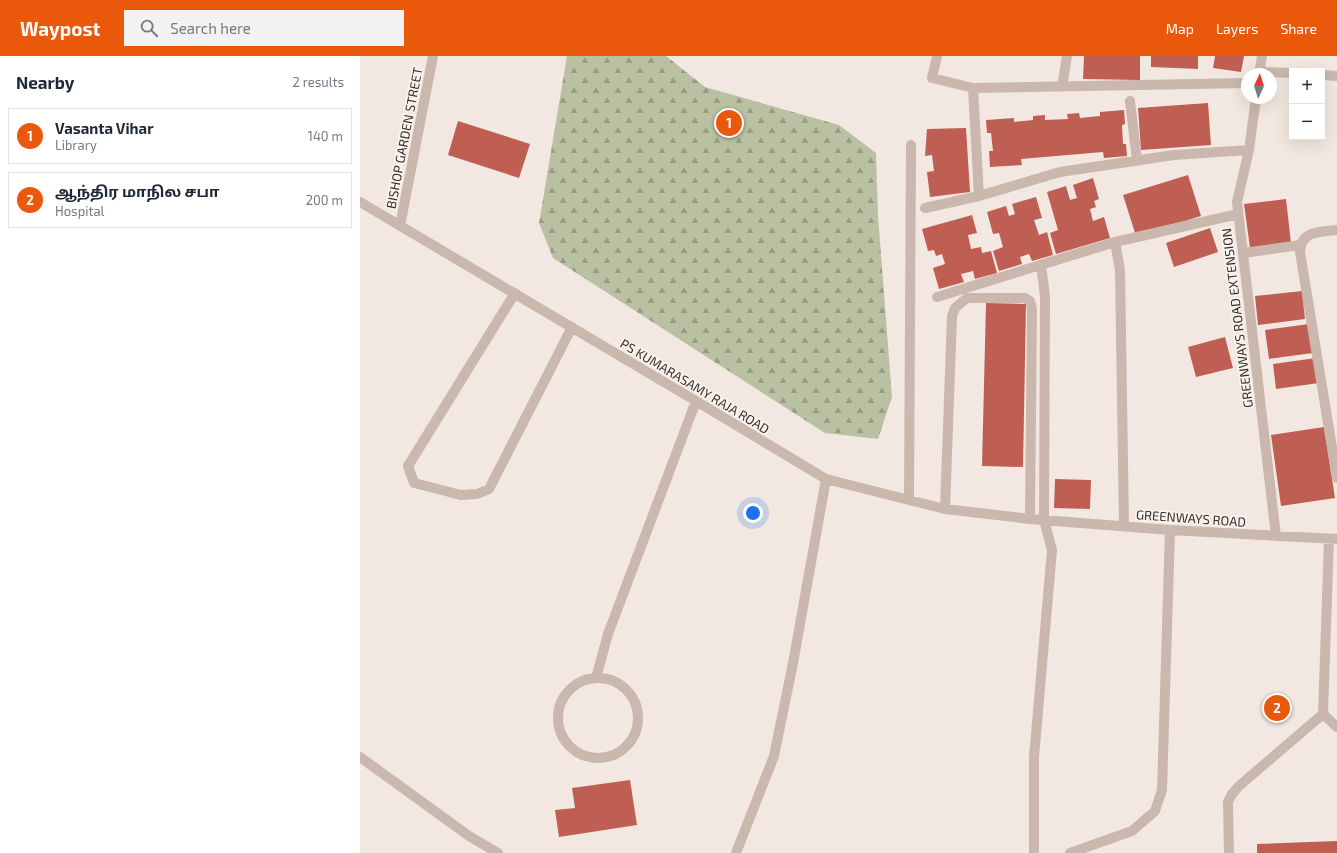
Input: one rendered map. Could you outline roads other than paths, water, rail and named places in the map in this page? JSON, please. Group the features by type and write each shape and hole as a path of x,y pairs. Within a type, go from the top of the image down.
{"street":[{"name":"BISHOP GARDEN STREET","path":"400,226 433,56"},
{"path":"937,56 932,78 973,88 1241,83"},
{"path":"1062,87 1067,56"},
{"path":"1261,68 1262,56"},
{"path":"1277,73 1289,73"},
{"path":"1325,75 1337,76"},
{"path":"973,88 979,196"},
{"path":"1130,101 1136,160"},
{"name":"GREENWAYS ROAD EXTENSION","path":"1255,104 1249,150 1237,202 1276,536"},
{"path":"909,500 911,145"},
{"path":"924,208 979,196 1060,172 1174,155 1249,150"},
{"name":"PS KUMARASAMY RAJA ROAD","path":"360,202 826,479 945,509 1044,520"},
{"path":"937,296 1115,242 1238,214"},
{"path":"1337,230 1308,236 1303,239 1300,245 1337,478"},
{"path":"1115,242 1120,270 1124,526"},
{"path":"1243,253 1300,245"},
{"path":"1034,853 1034,757 1052,550 1044,520 1045,296 1041,265"},
{"path":"515,293 408,466 414,483 461,495 477,494 489,489 572,327"},
{"path":"945,509 952,316 955,308 967,298 1025,298 1030,301 1032,309 1030,519"},
{"path":"596,678 608,634 696,401"},
{"path":"736,853 774,756 793,663 826,479"},
{"name":"GREENWAYS ROAD","path":"1044,520 1170,530 1333,539"},
{"path":"1070,853 1132,831 1155,811 1162,790 1170,530"},
{"path":"1229,853 1228,802 1232,794 1239,786 1323,714 1333,539"},
{"path":"596,678 609,679 622,685 631,694 637,707 639,720 636,733 629,744 618,753 605,758 592,758 580,754 569,746 561,736 558,723 558,710 563,698 571,688 583,681 596,678"},
{"path":"1323,714 1337,727"},
{"path":"360,756 469,836 498,853"}],"place":[{"name":"Vasanta Vihar","path":"729,123"},
{"name":"ஆந்திர மாநில சபா","path":"1277,708"}]}
